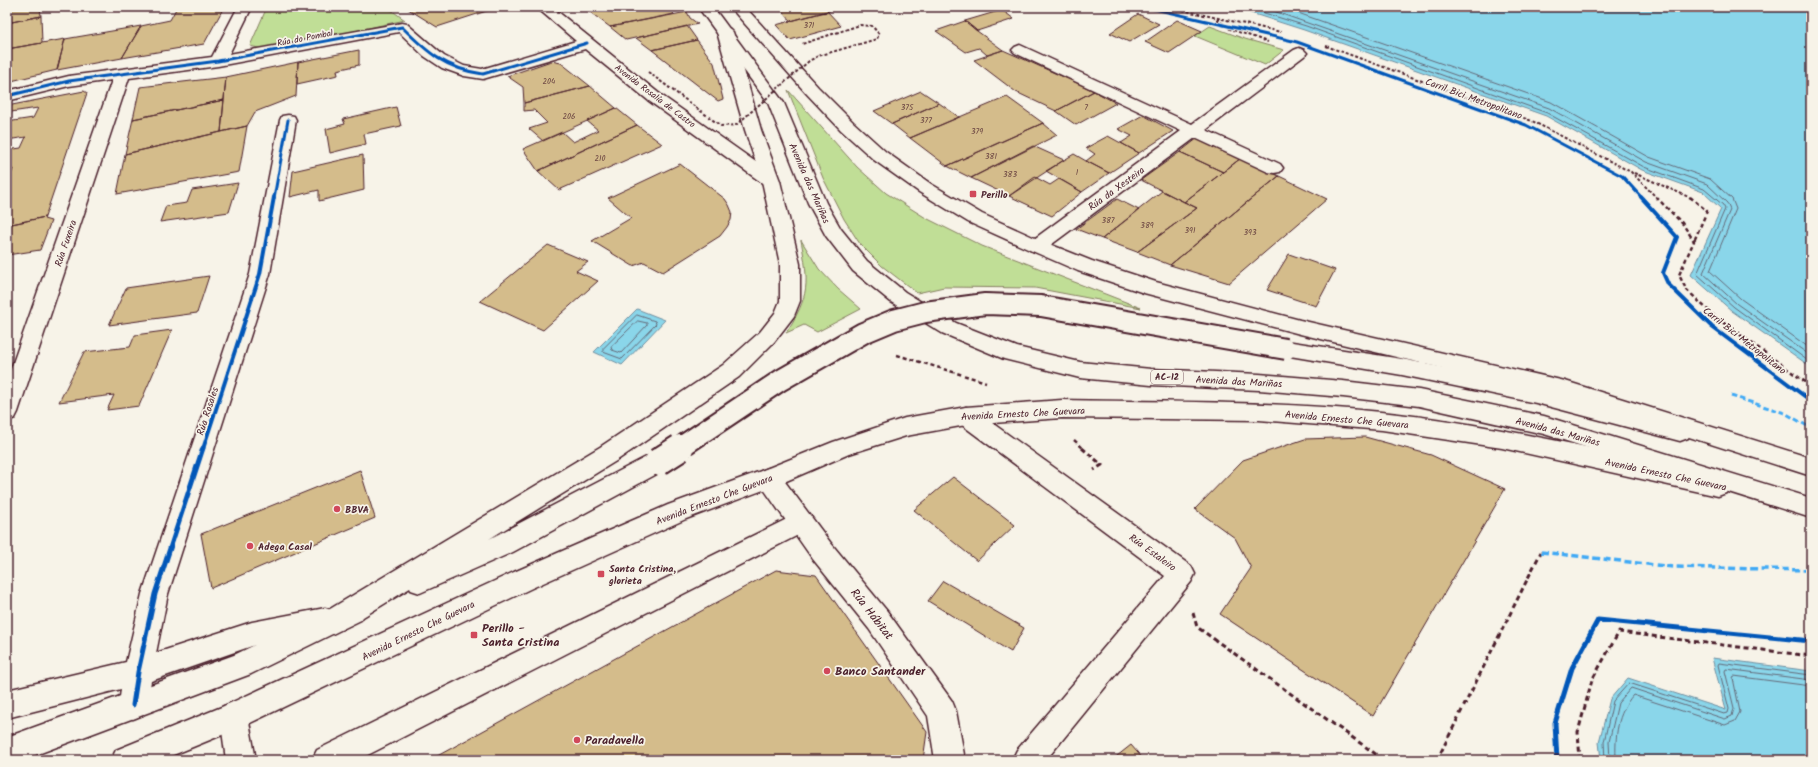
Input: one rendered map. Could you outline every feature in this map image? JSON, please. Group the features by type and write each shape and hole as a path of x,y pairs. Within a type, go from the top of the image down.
{"main road":[{"path":"218,61 245,7"},
{"name":"Avenida Rosalía de Castro","path":"543,7 655,98 771,181"},
{"name":"Avenida das Mariñas","path":"705,7 725,32 776,103 817,203 832,232 860,266 898,297 950,328 1012,354 1080,370 1151,377 1259,382 1343,389 1419,398 1544,425 1801,504"},
{"path":"737,7 817,95 847,126 880,156 925,188 975,218 1037,246 1085,266 1151,288 1300,327 1565,389 1811,467"},
{"name":"Rúa do Pombal","path":"7,96 69,82 218,61 402,27 426,50 451,68 467,73 483,74 587,43"},
{"path":"7,704 138,672 252,634 340,618 608,454 731,371 767,337 784,316 790,301 790,264 771,181 753,130 725,32"},
{"path":"1020,50 1274,168"},
{"name":"Rúa da Xesteira","path":"1037,246 1299,53"},
{"name":"Rúa Fuxeira","path":"7,412 122,74"},
{"name":"Rúa Rosales","path":"133,705 138,672 156,594 260,274 288,120"},
{"path":"7,751 241,664 504,544 658,462 781,380 863,333 894,320 925,312 985,304 1041,306 1286,349 1402,367 1536,396 1786,459"},
{"name":"Avenida Ernesto Che Guevara","path":"126,760 234,716 523,580 678,512 769,478 841,448 905,427 966,416 1062,409 1259,411 1382,421 1502,439 1801,504"},
{"name":"Rúa Estaleiro","path":"966,416 1182,574 1027,760"},
{"name":"Rúa Hábitat","path":"769,478 822,550 878,620 942,711 950,760"},
{"path":"328,760 801,522"},
{"path":"234,716 241,760"}],"path":[{"path":"1168,10 1215,18 1287,34"},
{"path":"1168,10 1203,20"},
{"path":"1215,18 1230,29 1257,40 1284,46 1299,53"},
{"path":"1210,22 1261,34"},
{"path":"648,72 721,126 736,125 809,61 818,56 877,39 879,34 872,26 860,25 802,44"},
{"path":"1323,45 1532,121 1631,172 1688,195 1706,211 1701,228 1679,274 1686,289 1714,316 1811,386"},
{"path":"1631,172 1682,223 1694,241"},
{"path":"890,353 993,384"},
{"path":"1070,436 1102,465 1092,471"},
{"path":"1437,760 1541,552"},
{"path":"1182,574 1197,627 1384,760"},
{"path":"1580,760 1578,732 1592,680 1619,632 1811,656"}],"green space":[{"path":"267,7 387,7 405,20 267,50 250,46"},
{"path":"1210,26 1245,39 1284,50 1265,65 1195,36"},
{"path":"788,90 857,167 886,193 926,218 982,246 1141,308 1035,288 944,287 917,293 882,266 860,244 844,219 823,178"},
{"path":"801,240 819,269 838,289 861,309 817,332 804,325 786,333 800,309 806,289"}],"water":[{"path":"1232,7 1811,7 1811,367 1732,311 1691,275 1721,209 1703,192 1642,170 1546,116 1304,30"},
{"path":"637,309 665,320 622,365 594,352"},
{"path":"1712,658 1811,671 1811,760 1601,760 1599,742 1610,699 1628,678 1726,710"}],"building":[{"path":"18,7 40,7 41,16 7,23 7,9"},
{"path":"177,7 224,7 204,44 122,58 141,26 170,20"},
{"path":"405,7 499,7 437,27"},
{"path":"583,7 668,7 674,14 610,27"},
{"path":"779,7 844,7 791,21"},
{"path":"1002,10 1014,19 977,31 965,21"},
{"path":"827,11 841,26 790,40 776,25"},
{"path":"687,12 690,18 698,24 626,40 610,27"},
{"path":"1138,14 1159,24 1129,42 1110,33"},
{"path":"41,16 42,43 7,49 7,23"},
{"path":"1177,20 1202,31 1169,53 1145,42"},
{"path":"965,21 1003,50 987,55 979,48 966,52 936,31"},
{"path":"141,26 122,58 57,70 65,39"},
{"path":"687,26 697,40 652,50 636,38"},
{"path":"65,39 57,70 7,82 7,49"},
{"path":"697,40 714,63 723,99 718,101 652,50"},
{"path":"359,50 359,65 337,70 338,75 297,84 298,62"},
{"path":"1003,50 1094,91 1056,111 1016,92 974,60"},
{"path":"551,61 561,63 590,86 524,103 523,87 507,76"},
{"path":"298,62 296,96 255,112 247,126 221,132 226,77"},
{"path":"226,77 224,100 133,119 140,87"},
{"path":"590,86 616,108 543,141 529,129 547,123 534,110 524,111 524,103"},
{"path":"84,91 87,93 45,217 7,225 7,181 9,180 13,169 7,171 7,150 21,148 26,137 7,140 7,122 33,118 38,108 11,112 7,121 7,106"},
{"path":"921,91 939,103 892,124 874,111"},
{"path":"1094,91 1116,103 1076,125 1056,111"},
{"path":"1007,97 1043,123 947,166 910,138"},
{"path":"224,100 221,132 125,154 133,119"},
{"path":"939,103 959,117 910,138 892,124"},
{"path":"396,107 401,126 364,134 366,144 330,153 326,129 345,124 343,119"},
{"path":"616,108 637,125 538,171 523,149 562,132 573,142 598,130 587,121"},
{"path":"1143,115 1173,131 1139,153 1121,143 1132,136 1118,129"},
{"path":"1043,123 1057,135 971,178 947,166"},
{"path":"637,125 662,144 559,190 538,171"},
{"path":"247,126 239,172 117,194 125,154"},
{"path":"1108,136 1139,153 1109,173 1086,161 1095,154 1086,148"},
{"path":"1198,138 1241,158 1223,172 1180,152"},
{"path":"1033,146 1064,160 1009,196 971,178"},
{"path":"1180,152 1223,172 1184,202 1141,180"},
{"path":"1074,154 1109,173 1082,192 1046,171"},
{"path":"363,155 364,190 319,201 319,190 290,197 293,171"},
{"path":"1241,158 1279,176 1170,265 1137,252 1197,208 1184,202"},
{"path":"680,164 725,199 729,205 732,212 731,220 720,236 663,272 644,262 633,266 592,241 631,218 608,198"},
{"path":"1279,176 1327,199 1229,283 1170,265"},
{"path":"1035,177 1050,185 1059,179 1082,192 1052,216 1009,196"},
{"path":"238,183 229,212 160,222 166,206 187,203 192,190"},
{"path":"1162,191 1197,208 1137,252 1102,239"},
{"path":"1117,199 1139,210 1102,239 1076,229"},
{"path":"45,217 44,219 51,221 40,250 7,255 7,225"},
{"path":"548,245 588,262 576,271 598,281 543,330 480,301"},
{"path":"1289,254 1335,270 1316,306 1267,290"},
{"path":"209,276 197,313 109,325 126,288"},
{"path":"172,330 139,406 107,410 114,395 59,402 84,352 130,347 135,335"},
{"path":"1365,437 1431,455 1505,489 1373,716 1220,614 1251,568 1235,538 1195,509 1243,460 1305,439"},
{"path":"360,470 375,518 211,588 201,534"},
{"path":"953,477 1015,525 977,561 914,510"},
{"path":"776,570 816,575 927,732 923,760 430,760"},
{"path":"943,581 1024,628 1011,652 928,601"},
{"path":"1131,745 1144,760 1112,760"}],"marked path":[{"path":"1731,396 1785,413 1811,428"},
{"path":"1541,552 1673,567 1808,570 1811,568"}],"cycle path":[{"name":"Carril Bici Metropolitano","path":"1146,7 1297,42 1526,125 1622,176 1677,237 1663,273 1668,284 1712,327 1811,401"},
{"path":"7,96 69,81 218,61 402,27 429,53 448,65 458,69 483,74 587,43"},
{"path":"133,705 138,672 155,594 260,274 288,120"},
{"path":"1557,760 1555,723 1572,668 1598,620 1811,641"}],"place":[{"name":"Perillo","path":"973,194"},
{"name":"BBVA","path":"337,509"},
{"name":"Adega Casal","path":"250,546"},
{"name":"Santa Cristina, glorieta","path":"601,574"},
{"name":"Perillo - Santa Cristina","path":"474,635"},
{"name":"Banco Santander","path":"827,671"},
{"name":"Paradavella","path":"577,740"}]}
